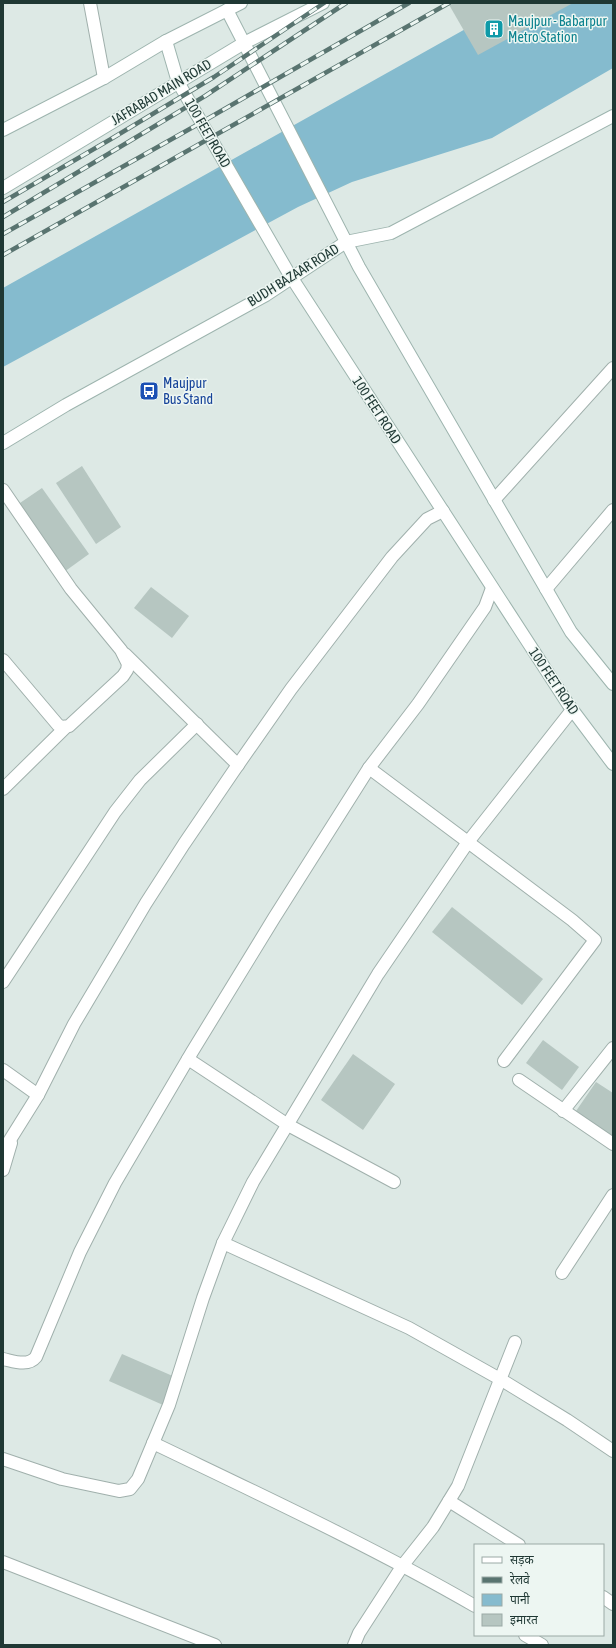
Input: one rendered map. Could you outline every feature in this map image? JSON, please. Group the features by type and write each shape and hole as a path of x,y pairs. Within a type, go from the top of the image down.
{"street":[{"path":"90,3 104,78"},
{"path":"3,130 104,78 166,41 241,3"},
{"name":"JAFRABAD MAIN ROAD","path":"3,188 244,43 323,3"},
{"path":"227,10 346,242 571,632 613,684"},
{"name":"100 FEET ROAD","path":"166,41 178,82 292,277 572,710 613,764"},
{"name":"BUDH BAZAAR ROAD","path":"3,443 66,405 266,295 346,242 391,233 613,116"},
{"path":"494,500 613,368"},
{"path":"3,490 71,589 121,650 238,765"},
{"path":"546,589 613,510"},
{"path":"3,1151 38,1095 78,1018 146,904 184,844 238,765 291,689 392,557 427,519 442,511"},
{"path":"3,1359 26,1363 30,1362 36,1357 80,1252 115,1183 188,1059 274,918 369,768 418,704 485,607 492,588"},
{"path":"3,788 66,727 69,726 123,676 127,670 127,660 121,650"},
{"path":"3,660 58,725 66,727"},
{"path":"3,1459 62,1479 119,1491 130,1489 138,1479 169,1405 203,1298 223,1243 253,1182 378,974 468,842 572,710"},
{"path":"3,982 115,812 140,780 196,724"},
{"path":"369,768 572,920 595,940 504,1061"},
{"path":"563,1111 613,1048"},
{"path":"188,1059 288,1125 394,1182"},
{"path":"3,1070 38,1095"},
{"path":"519,1080 613,1144"},
{"path":"3,1170 12,1138"},
{"path":"562,1273 613,1195"},
{"path":"223,1243 409,1328 500,1379 567,1420 613,1451"},
{"path":"354,1645 359,1633 402,1566 433,1527 458,1486 515,1342"},
{"path":"153,1443 284,1505 402,1566 474,1605"},
{"path":"448,1501 517,1544"},
{"path":"3,1562 215,1645"},
{"path":"604,1599 613,1604"},
{"path":"527,1636 542,1645"}],"water":[{"path":"512,3 613,3 613,68 492,138 352,182 298,207 3,367 3,288"}],"building":[{"name":"Maujpur - Babarpur Metro Station","path":"448,3 573,3 478,55"},
{"path":"82,466 121,527 96,544 56,483"},
{"path":"42,488 89,554 64,572 17,505"},
{"path":"151,587 189,616 172,638 134,608"},
{"path":"452,907 543,979 522,1005 432,932"},
{"path":"543,1040 579,1067 562,1090 526,1063"},
{"path":"353,1054 395,1084 363,1130 321,1100"},
{"path":"596,1082 613,1093 613,1141 574,1114"},
{"path":"122,1354 175,1377 163,1405 109,1381"}],"railway":[{"path":"3,202 214,77 324,3"},
{"path":"3,217 205,96 346,3"},
{"path":"3,234 409,3"},
{"path":"3,255 449,3"}],"place":[{"name":"Maujpur - Babarpur Metro Station","path":"494,29"},
{"name":"Maujpur Bus Stand","path":"149,391"}]}
